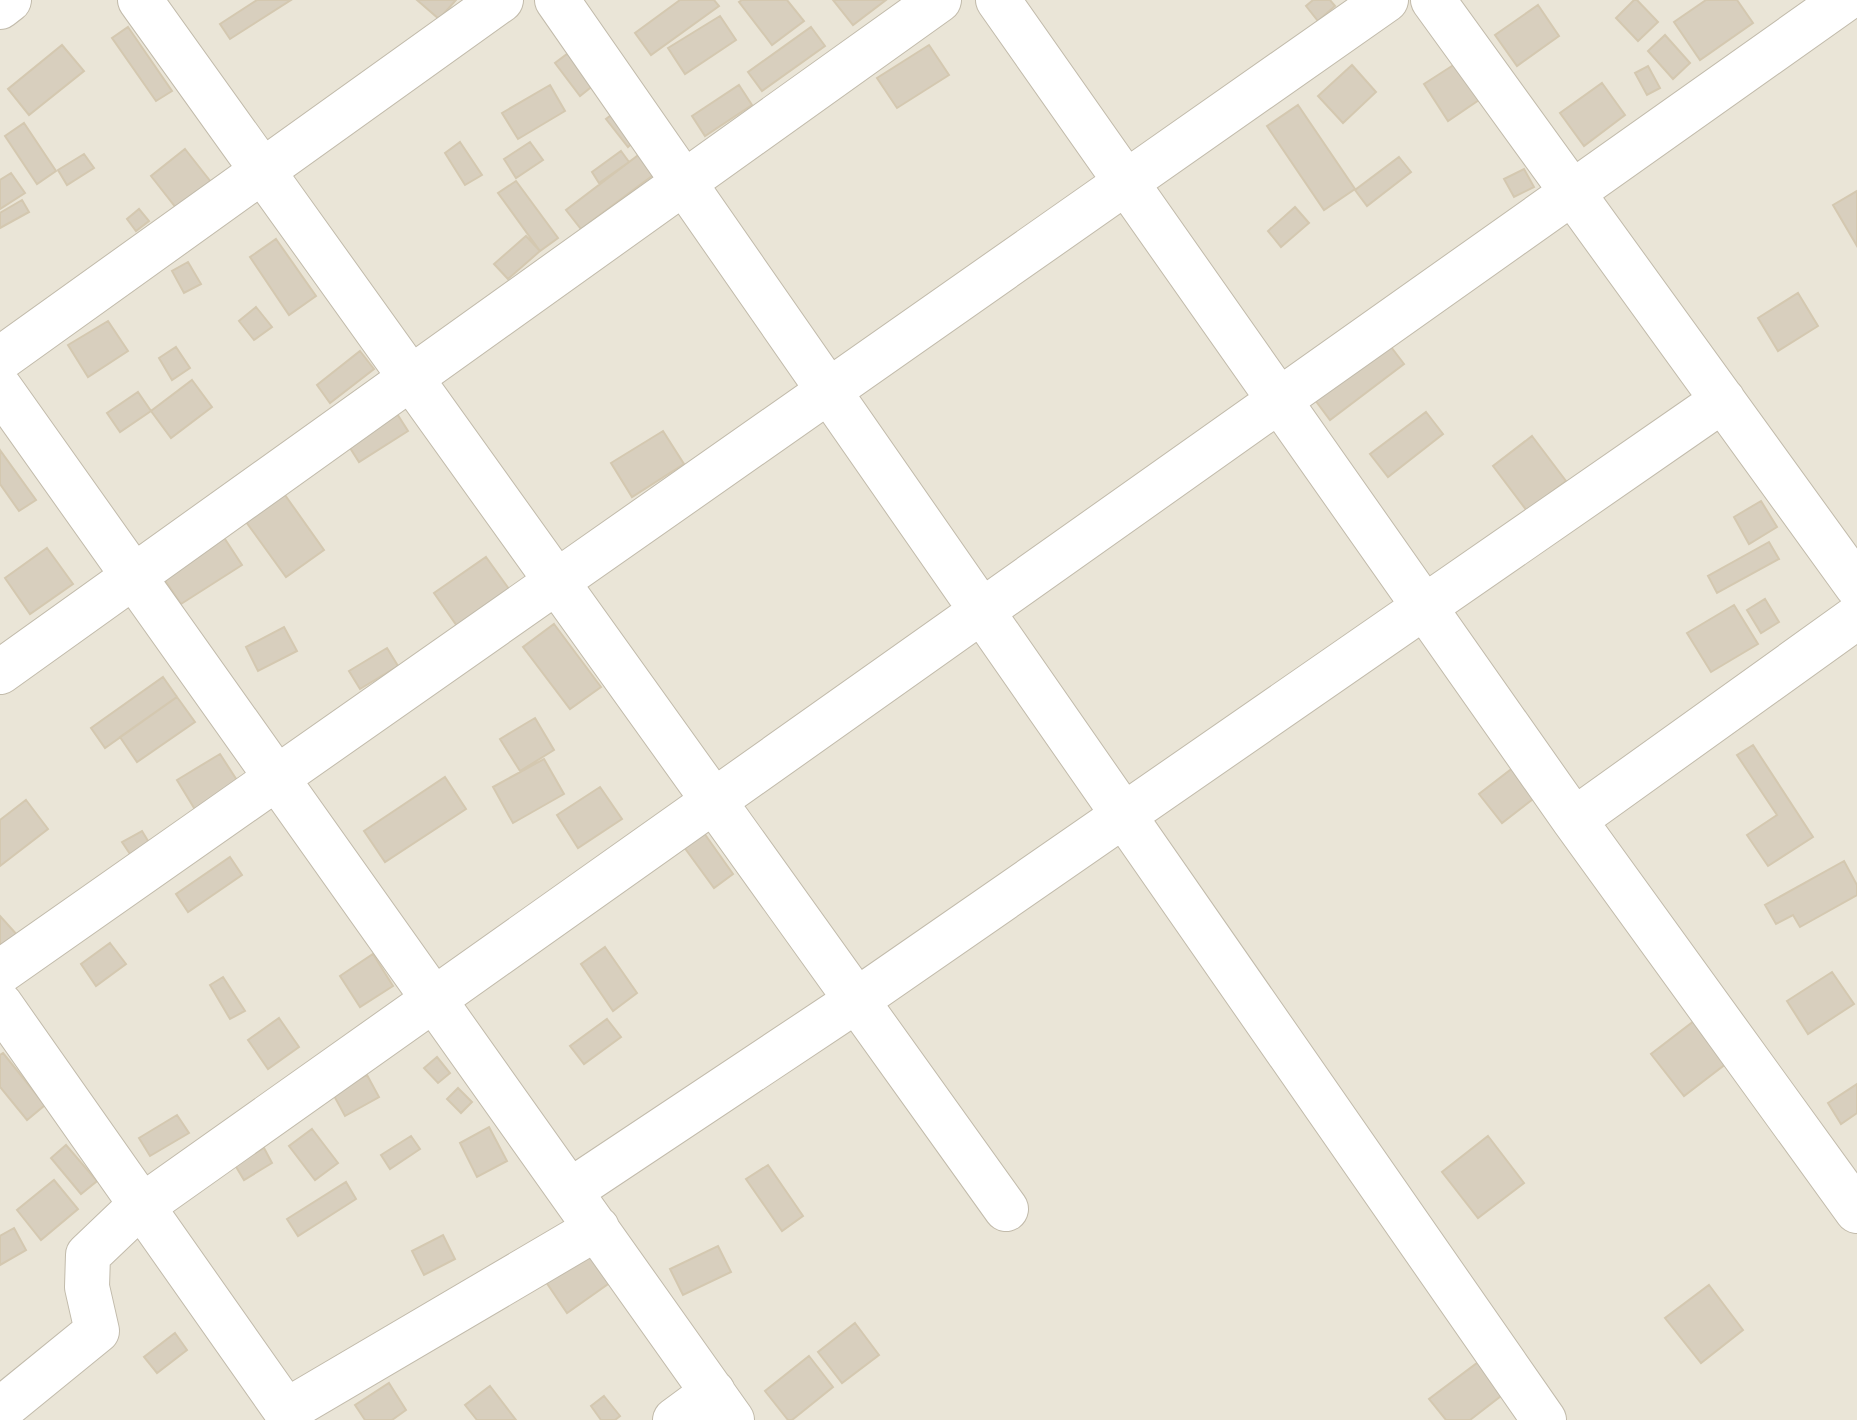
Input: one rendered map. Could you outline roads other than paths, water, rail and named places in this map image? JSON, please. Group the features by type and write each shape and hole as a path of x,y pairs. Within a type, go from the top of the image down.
{"street":[{"path":"0,7 9,0"},
{"path":"140,0 1006,1209"},
{"path":"0,359 501,0"},
{"path":"557,0 1544,1420"},
{"path":"0,672 939,0"},
{"path":"998,0 1574,820 1850,1185"},
{"path":"0,972 1386,0"},
{"path":"1433,0 1857,586"},
{"path":"0,1410 97,1331 87,1287 88,1255 141,1206 1844,0 1857,18"},
{"path":"0,388 722,1406 675,1420"},
{"path":"570,1191 857,1000 1723,400"},
{"path":"1574,820 1857,617"},
{"path":"0,1004 286,1411 597,1228"}]}
